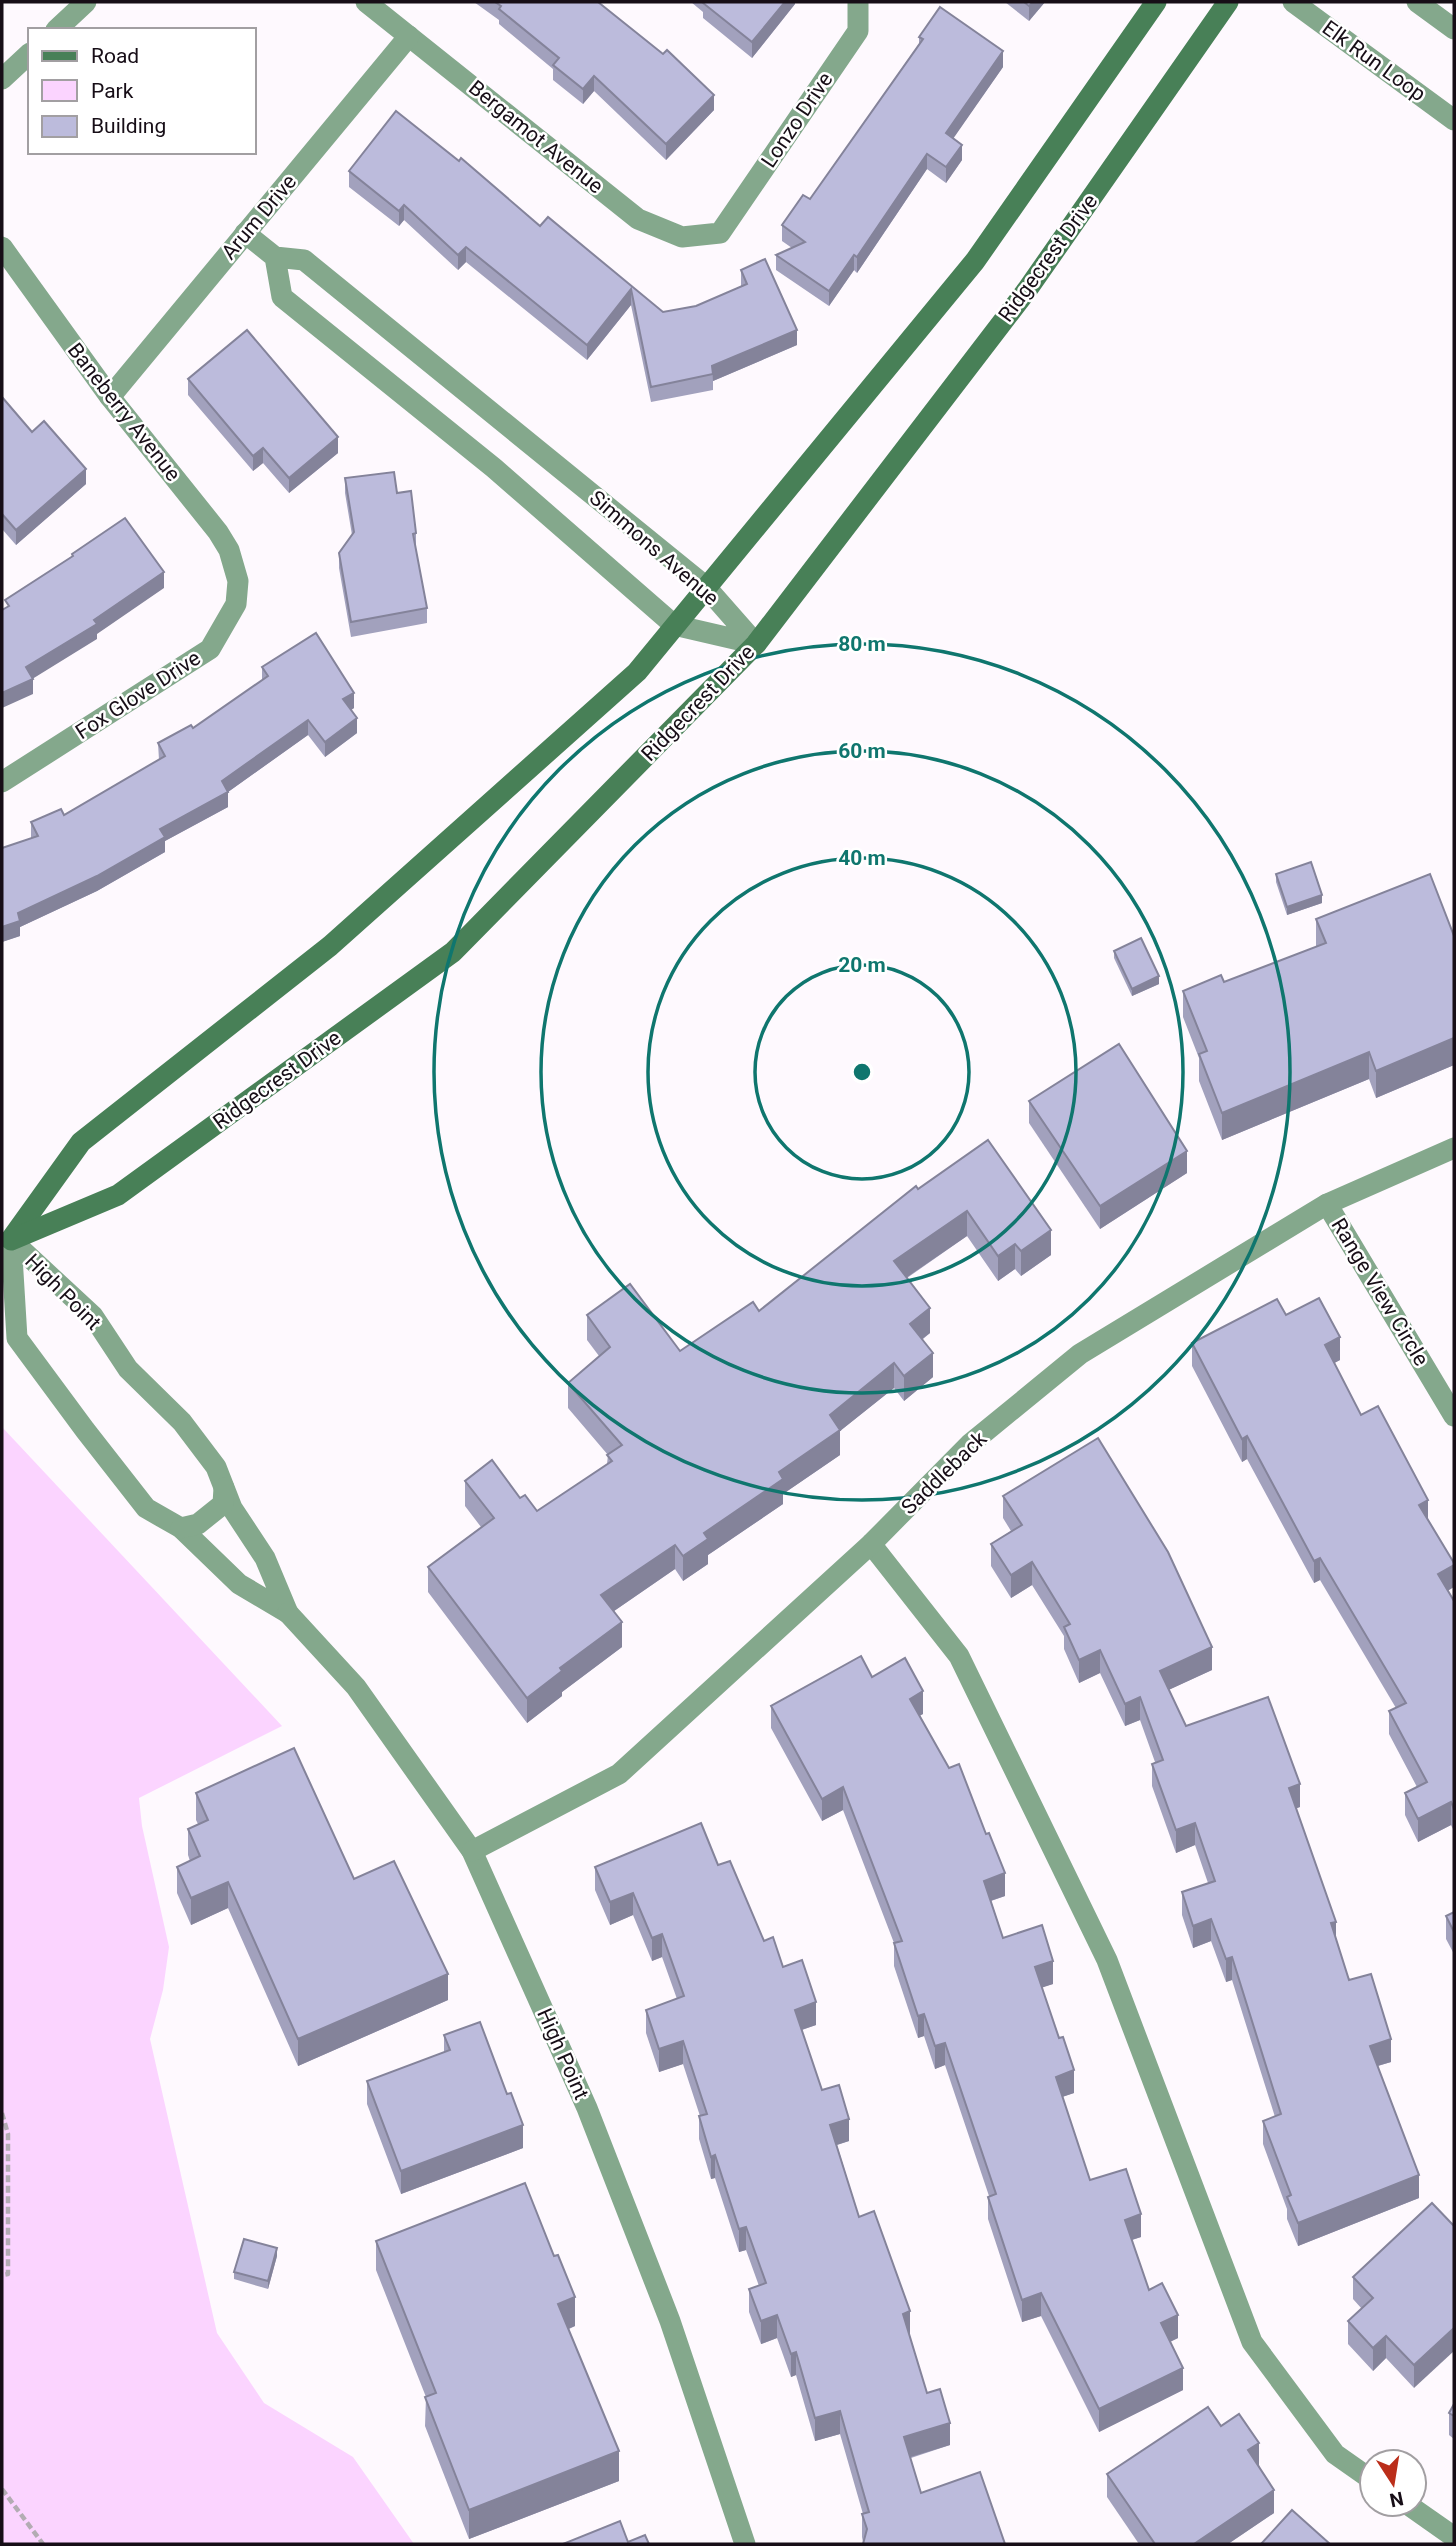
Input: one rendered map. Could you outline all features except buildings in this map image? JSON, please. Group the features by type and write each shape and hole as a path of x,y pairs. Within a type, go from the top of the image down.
{"street":[{"path":"57,28 86,2"},
{"name":"Bergamot Avenue","path":"366,2 638,219 682,237 720,233"},
{"name":"Lonzo Drive","path":"720,233 858,31 858,2"},
{"path":"6,1242 81,1142 330,946 637,671 975,261 1156,2"},
{"name":"Ridgecrest Drive","path":"6,1242 118,1195 453,952 756,644 1027,290 1228,2"},
{"name":"Elk Run Loop","path":"1293,2 1454,120"},
{"path":"1417,2 1454,29"},
{"name":"Arum Drive","path":"110,397 409,36"},
{"path":"2,79 28,55"},
{"name":"Simmons Avenue","path":"245,233 275,257 304,260 705,586 756,644"},
{"name":"Baneberry Avenue","path":"2,247 110,397 218,532 229,550 237,581"},
{"name":"Simmons Avenue","path":"275,257 282,297 494,468 674,625 756,644"},
{"name":"Fox Glove Drive","path":"2,782 210,649 236,604 237,581"},
{"name":"Saddleback","path":"472,1851 619,1774 871,1544 970,1444 1080,1354 1327,1204 1454,1149"},
{"name":"Range View Circle","path":"1327,1204 1454,1416"},
{"name":"High Point","path":"6,1242 93,1316 128,1369 182,1422 216,1468 232,1508 265,1558 288,1614"},
{"name":"High Point","path":"6,1242 17,1338 146,1508 181,1528 239,1584 288,1614 356,1688 472,1851 592,2120 670,2321 745,2544"},
{"path":"181,1528 198,1524 223,1504 224,1488"},
{"path":"871,1544 959,1656 1107,1960 1252,2342 1335,2454 1358,2470"},
{"path":"1427,2518 1454,2537"}],"path":[{"path":"2,2113 8,2134 8,2274 2,2275"},
{"path":"2,2489 43,2544"}],"green space":[{"path":"2,1427 282,1726 139,1798 142,1826 169,1947 163,1990 150,2039 217,2333 264,2403 353,2457 414,2544 2,2544"}]}
